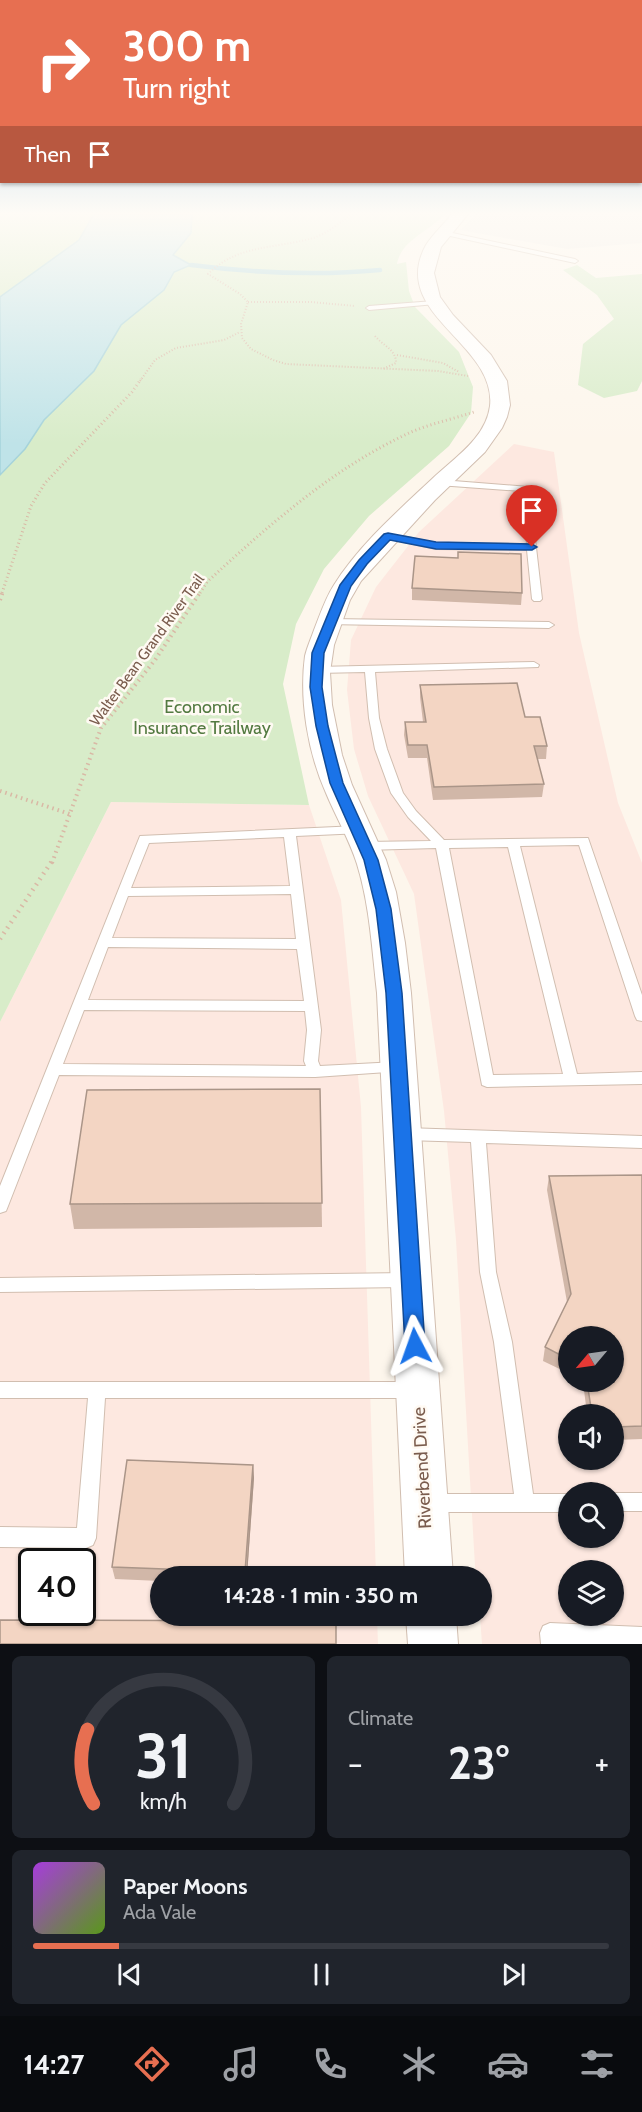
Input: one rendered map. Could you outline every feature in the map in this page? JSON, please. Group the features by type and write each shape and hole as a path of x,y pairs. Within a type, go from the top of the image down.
{"street":[{"name":"Riverbend Drive","path":"428,1566 394,993 383,909 371,860 336,783 322,726 316,687 318,653 346,585 363,562 486,438 495,424 501,403 498,382 488,364 434,303 429,291"},
{"path":"432,1626 433,1644"}],"lane":[{"path":"369,308 434,303"},
{"path":"441,483 526,489 537,599"},
{"path":"388,536 436,546 532,547"},
{"path":"330,622 549,625"},
{"path":"317,670 534,666"},
{"path":"370,669 374,718 381,749 397,793 412,814 441,845 487,1081 642,1078"},
{"path":"290,833 314,1030 311,1061 315,1072"},
{"path":"0,1206 144,838 290,833 441,845 584,841 642,1016"},
{"path":"513,843 571,1079"},
{"path":"123,892 297,890"},
{"path":"103,942 304,944"},
{"path":"78,1005 311,1006"},
{"path":"54,1069 315,1072 398,1067"},
{"path":"402,1134 642,1142"},
{"path":"478,1136 488,1272 503,1342 525,1503"},
{"path":"0,1285 411,1280"},
{"path":"0,1389 418,1390"},
{"path":"0,1537 86,1538 97,1390"},
{"path":"624,1502 642,1502"},
{"path":"424,1503 558,1503"},
{"path":"551,1644 550,1633 642,1637"}],"path":[{"path":"234,291 248,302 320,302 369,308"},
{"path":"248,302 240,332 244,342 255,352 286,364 464,374"},
{"path":"0,600 31,506 45,483 132,392 155,360 177,348 224,340 240,332"},
{"path":"375,336 379,342 397,355 442,363 473,379"},
{"path":"382,370 396,363 397,355"},
{"name":"Walter Bean Grand River Trail","path":"0,939 51,865 100,728 155,660 207,582 267,526 302,498 372,452 411,432 471,413 479,408"},
{"path":"0,791 70,814"}],"shaded area":[{"path":"514,444 554,452 579,633 618,803 642,863 642,1644 482,1644 481,1626 492,1626 492,1566 475,1566 456,1240 444,1111 414,894 368,796 354,749 347,690 351,640 376,587 419,532"},
{"path":"111,802 309,805 341,900 361,1107 376,1566 150,1566 150,1626 377,1626 378,1644 0,1644 0,1022"}],"green space":[{"path":"0,291 9,291 0,297"},
{"name":"Economic Insurance Trailway","path":"163,291 409,291 415,307 459,352 473,387 471,413 449,446 369,516 324,569 296,624 283,684 309,805 111,802 0,1022 0,475 25,449 44,420 94,371 121,325"},
{"path":"591,291 642,291 642,381 637,391 604,398 578,385 583,344 614,319 597,295"}],"water":[{"path":"9,291 163,291 121,325 94,371 44,420 25,449 0,475 0,297"}],"building":[{"path":"458,552 521,554 522,593 412,588 415,556 458,558"},
{"path":"517,683 525,717 540,717 547,746 534,746 544,784 434,787 427,745 408,745 405,722 426,722 420,685"},
{"path":"320,1089 322,1203 70,1204 87,1090"},
{"path":"642,1175 642,1426 624,1427 624,1404 590,1404 589,1392 624,1392 624,1326 558,1326 558,1354 545,1347 571,1294 549,1176"},
{"path":"127,1460 253,1465 245,1566 112,1567"},
{"path":"0,1620 18,1620 18,1626 96,1626 96,1620 150,1620 150,1626 336,1626 336,1644 0,1644"}],"route":[{"path":"415,1346 394,993 383,909 371,860 336,783 322,726 316,687 318,653 346,585 363,562 388,536 436,546 532,547"}]}
